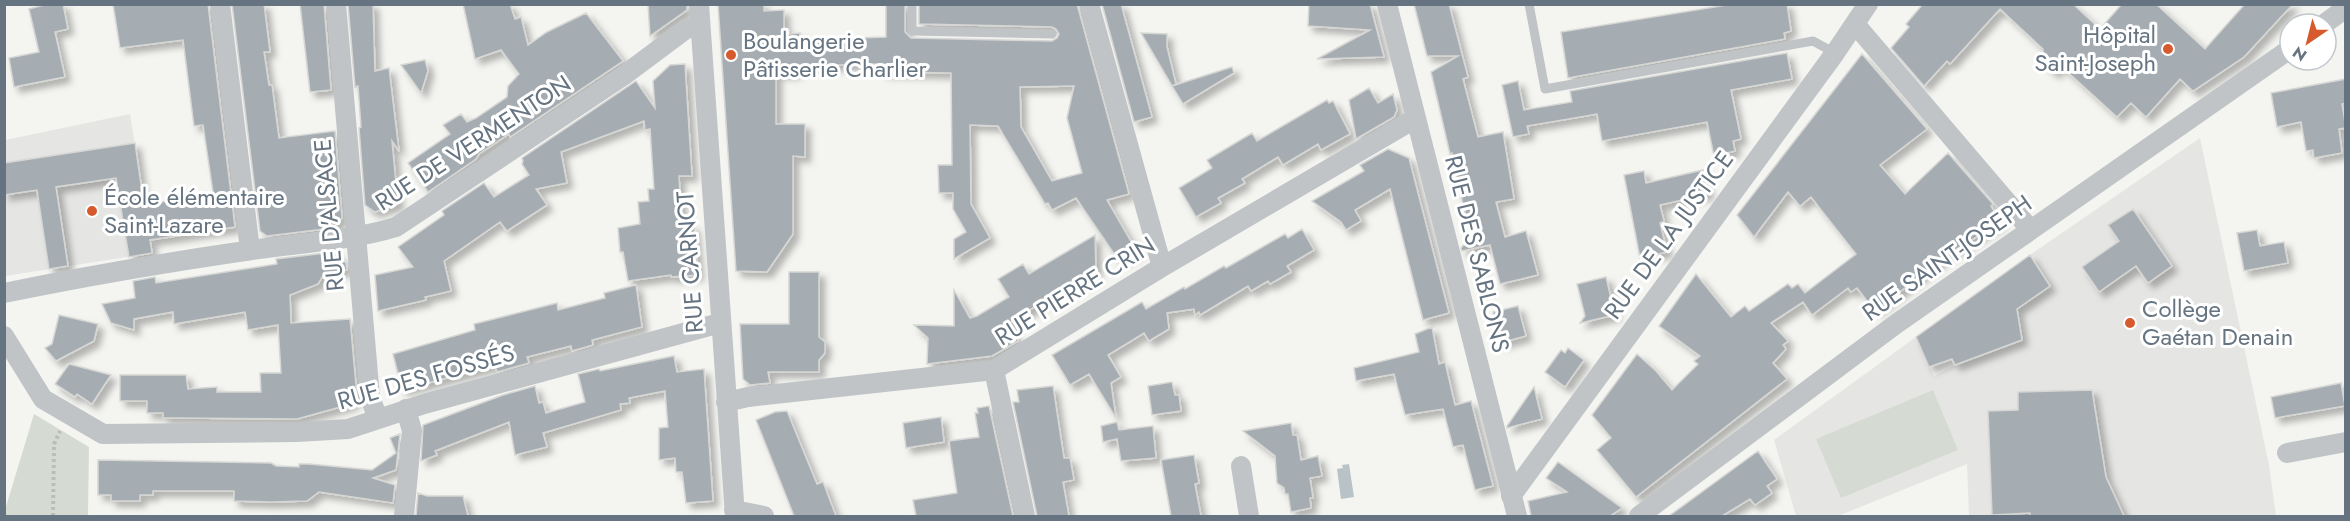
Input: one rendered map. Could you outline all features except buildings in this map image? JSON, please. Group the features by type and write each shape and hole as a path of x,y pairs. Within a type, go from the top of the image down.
{"street":[{"path":"220,4 250,250"},
{"name":"RUE D'ALSACE","path":"336,4 370,397 378,419"},
{"name":"RUE CARNOT","path":"699,4 735,513"},
{"path":"1089,4 1162,267"},
{"name":"RUE DES SABLONS","path":"1387,4 1516,516"},
{"name":"RUE DE LA JUSTICE","path":"1511,496 1835,53 1868,4"},
{"path":"1855,24 2030,229"},
{"name":"RUE DE VERMENTON","path":"4,293 250,250 373,234 396,227 623,76 686,29 699,26"},
{"name":"RUE SAINT-JOSEPH","path":"1639,516 1896,324 2278,57"},
{"name":"RUE PIERRE CRIN","path":"726,402 748,397 994,370 1162,267 1416,118"},
{"name":"RUE DES FOSSÉS","path":"4,336 43,399 103,434 297,432 348,429 406,410 720,323"},
{"path":"994,370 1025,516"},
{"path":"404,516 412,431 406,410"},
{"path":"2287,453 2346,442"},
{"path":"1241,466 1248,516"},
{"path":"735,513 764,516"}],"lane":[{"path":"912,4 912,31 1052,34"},
{"path":"1529,4 1545,89 1813,41 1835,53"}],"path":[{"path":"53,516 54,444 70,415"}],"shaded area":[{"path":"130,114 152,253 5,276 5,140"},
{"name":"Collège Gaétan Denain","path":"2200,138 2269,465 2276,516 1969,516 1967,464 1838,516 1796,516 1774,440 1916,337 1934,376 1961,362 2022,340 2017,309 2030,255"},
{"path":"1933,390 1958,450 1841,498 1816,439"},
{"path":"34,414 89,447 88,516 5,516"},
{"path":"1349,464 1354,497 1341,499 1337,469"}],"place":[{"name":"Hôpital Saint-Joseph","path":"2168,49"},
{"name":"Boulangerie Pâtisserie Charlier","path":"731,55"},
{"name":"École élémentaire Saint-Lazare","path":"92,211"},
{"name":"Collège Gaétan Denain","path":"2130,323"}]}
